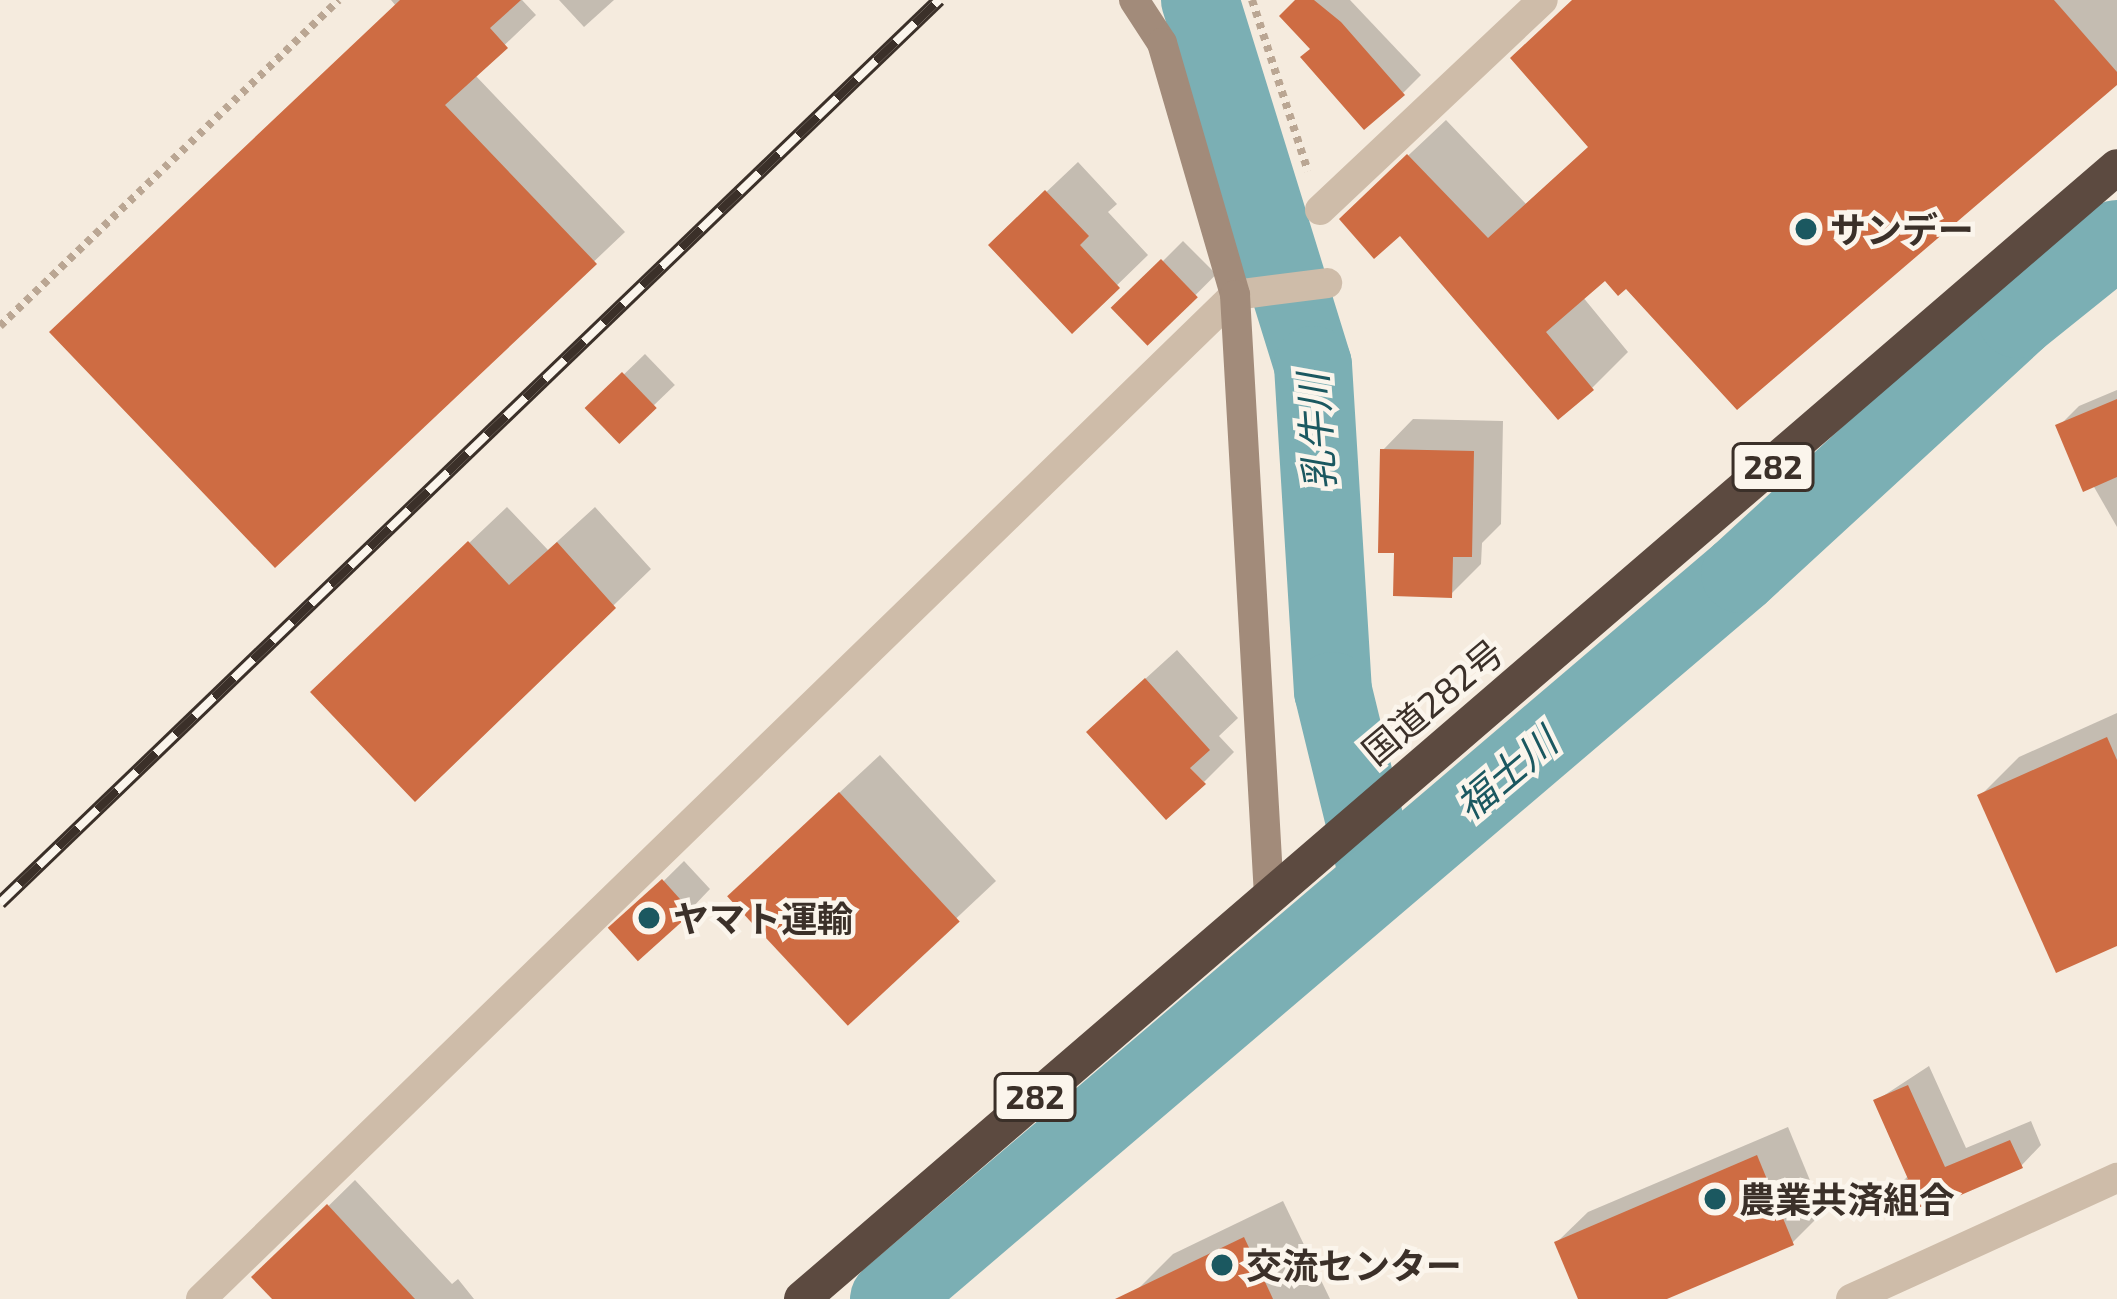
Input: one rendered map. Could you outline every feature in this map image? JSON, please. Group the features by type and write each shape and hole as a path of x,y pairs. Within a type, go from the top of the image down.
{"highway":[{"name":"国道282号","path":"802,1299 2117,167"}],"street":[{"path":"1134,0 1162,43 1246,295 1268,896"},
{"path":"1321,210 1543,0"},
{"path":"201,1299 1246,295 1327,283"},
{"path":"1852,1299 2117,1178"}],"path":[{"path":"0,326 338,0"},
{"path":"1252,0 1321,210"}],"building":[{"path":"400,0 521,0 490,28 508,48 445,105 597,264 275,568 49,332"},
{"path":"1295,0 1314,0 1341,22 1405,95 1364,130 1300,57 1310,49 1279,16"},
{"name":"サンデー","path":"1572,0 2054,0 2117,72 2117,85 1737,410 1626,289 1618,296 1605,281 1546,332 1594,390 1558,420 1400,236 1374,259 1339,219 1407,154 1488,238 1588,147 1510,58"},
{"path":"1045,190 1089,236 1080,245 1120,288 1072,334 988,245"},
{"path":"1161,259 1198,297 1147,346 1111,308"},
{"path":"622,372 657,408 619,444 585,408"},
{"path":"2117,399 2117,477 2083,492 2055,425"},
{"path":"1380,449 1474,451 1472,557 1453,557 1452,598 1393,596 1394,553 1378,553"},
{"path":"468,541 509,585 557,542 616,608 415,802 310,692"},
{"path":"1145,678 1210,750 1190,768 1206,784 1166,820 1086,732"},
{"path":"2107,737 2117,760 2117,946 2056,973 1977,795"},
{"path":"839,792 960,921 848,1026 727,896"},
{"name":"ヤマト運輸","path":"662,879 692,912 638,961 608,928"},
{"path":"1908,1085 1945,1167 2010,1140 2023,1168 1908,1218 1894,1185 1908,1179 1873,1100"},
{"name":"農業共済組合","path":"1757,1155 1794,1245 1667,1299 1578,1299 1554,1242"},
{"path":"327,1204 415,1299 272,1299 251,1277"},
{"name":"交流センター","path":"1244,1237 1273,1299 1115,1299"}],"waterway":[{"name":"乳牛川","path":"1200,0 1313,365 1333,691 1378,875"},
{"name":"福士川","path":"889,1299 1740,574 2017,319 2117,239"}],"railway":[{"path":"0,903 939,0"}],"place":[{"name":"サンデー","path":"1806,229"},
{"name":"ヤマト運輸","path":"649,918"},
{"name":"農業共済組合","path":"1715,1199"},
{"name":"交流センター","path":"1222,1265"}]}
